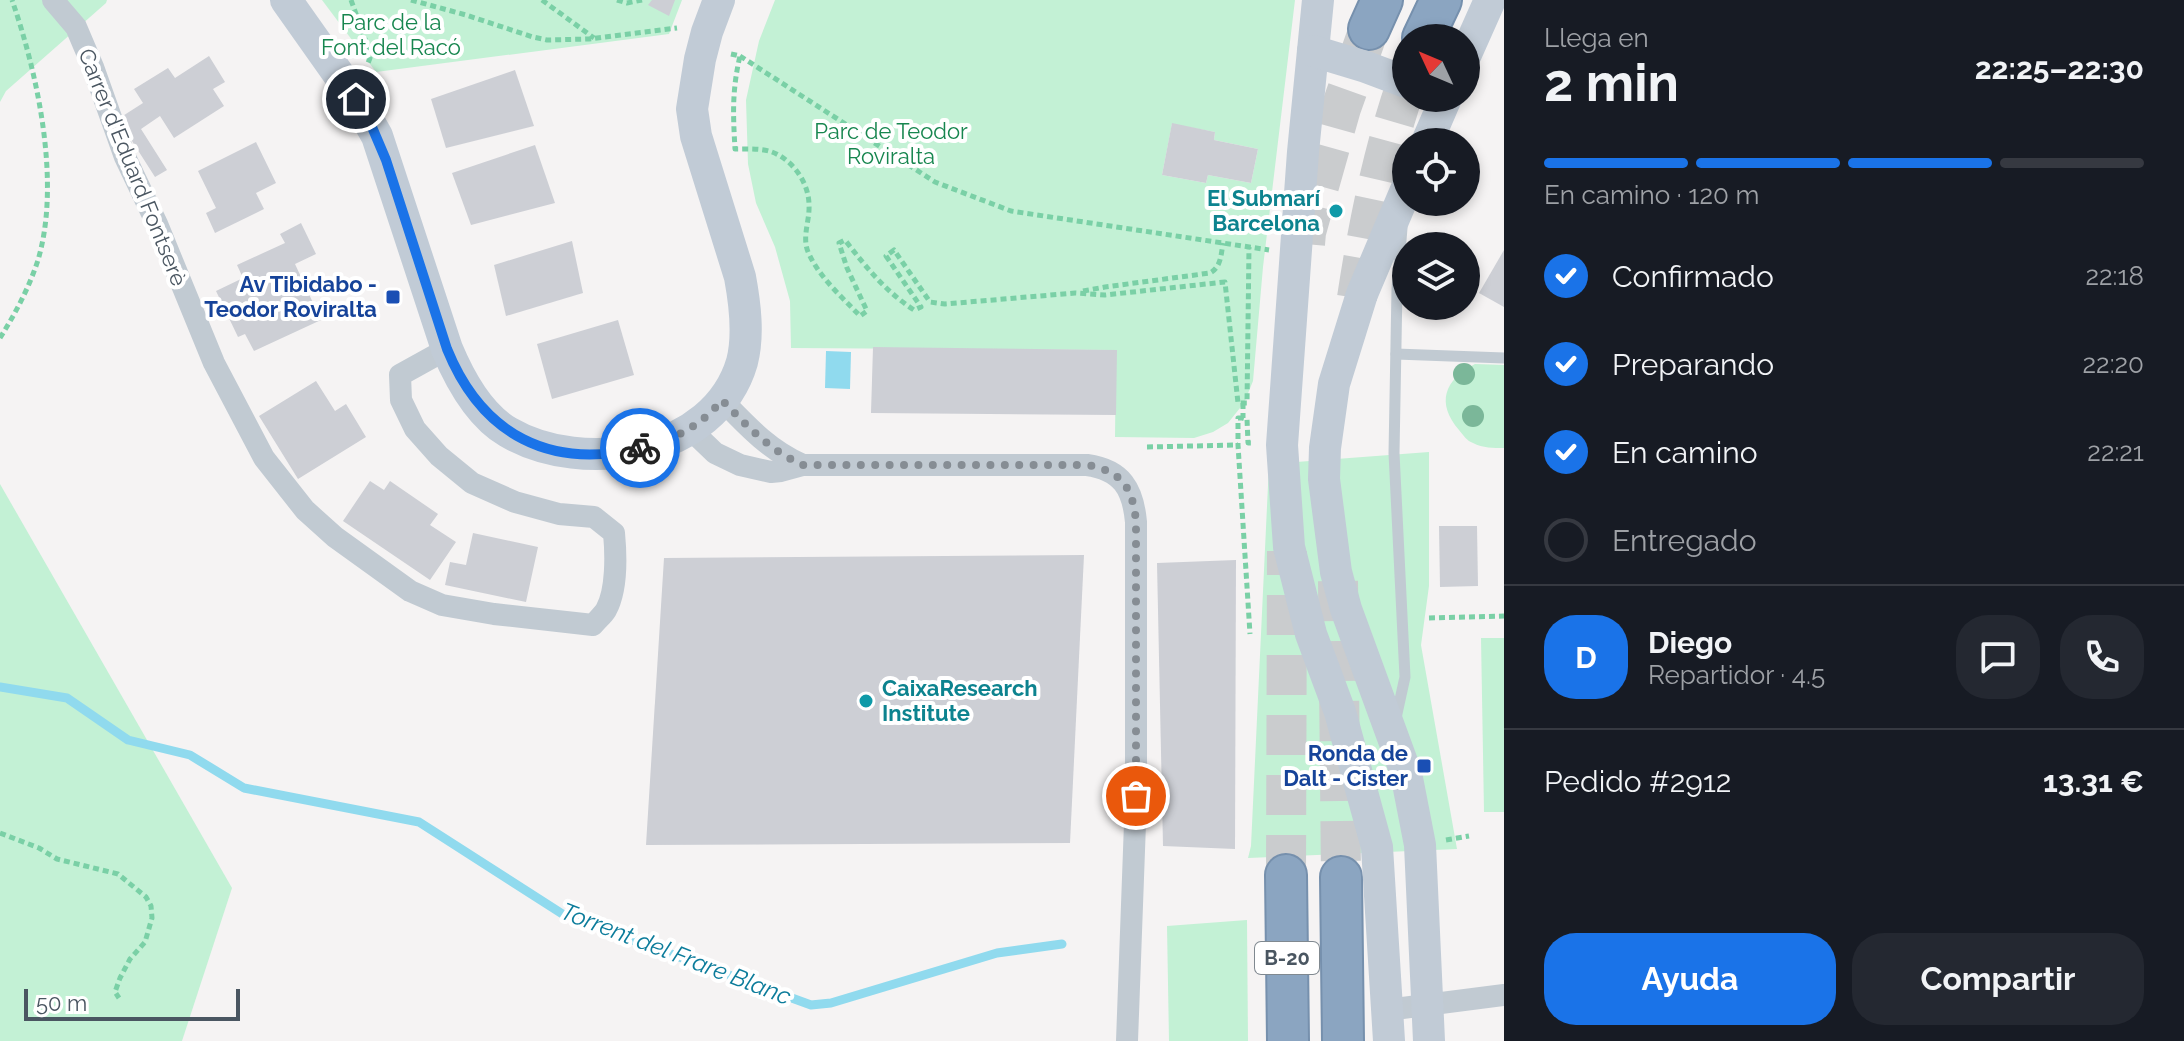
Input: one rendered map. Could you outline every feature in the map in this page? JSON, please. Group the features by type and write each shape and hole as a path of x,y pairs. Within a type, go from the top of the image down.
{"highway":[{"path":"1430,24 1441,0"},
{"name":"B-20","path":"1286,875 1288,1041"},
{"name":"B-20","path":"1341,877 1343,1041"}],"street":[{"name":"Carrer d'Eduard Fontserè","path":"53,0 76,27 125,157 157,224 214,363 264,458 305,510 335,537 410,591 442,605 593,625 607,609 616,554 614,533 594,517 559,514 515,502 472,483 439,456 415,429 401,400 400,375 447,349"},
{"path":"286,0 373,128 455,369 479,405 506,431 556,450 589,455 660,443 690,429 722,400 735,380 744,353 744,300 740,277 696,136 692,109 700,59 719,0"},
{"path":"1318,0 1303,152 1282,445 1289,547 1311,634 1340,712 1377,847 1388,1026 1428,1005 1504,995"},
{"path":"1479,24 1490,0"},
{"path":"1313,51 1392,77"},
{"path":"1395,216 1362,294 1334,384 1324,479 1336,572 1346,609 1406,773 1422,856 1429,1041"},
{"path":"722,400 762,440 785,457 803,465"},
{"path":"690,429 715,453 740,465 771,472 803,465 1087,465 1108,471 1125,485 1135,509 1136,796 1127,1041"}],"lane":[{"path":"1392,734 1405,677 1394,453 1397,289 1403,216"},
{"path":"1396,354 1504,358"}],"path":[{"path":"0,338 38,259 48,190 44,137 33,79 12,0"},
{"path":"351,0 370,58"},
{"path":"411,0 533,37 562,40 595,38 677,28"},
{"path":"542,0 595,38"},
{"path":"617,0 627,3 642,0"},
{"path":"727,52 740,56 935,182 1011,211 1273,251"},
{"path":"740,56 733,82 735,149 770,151 799,175 806,188 809,205 805,242 808,254 830,285 860,316 867,311 839,243 845,240 884,287 914,310 921,307 886,256 894,250 930,302 945,304 1075,293 1210,273 1214,272 1219,262 1223,243"},
{"path":"1075,293 1105,295 1225,282 1238,403 1247,403 1249,247"},
{"path":"1243,403 1243,418 1238,418 1238,445 1250,634"},
{"path":"1147,447 1238,445"},
{"path":"1429,618 1504,616"},
{"path":"0,833 39,848 57,859 118,874 146,897 152,918 145,942 130,959 120,978 115,992 119,998"}],"green space":[{"path":"0,0 107,0 6,91 0,102"},
{"name":"Parc de la Font del Racó","path":"322,0 682,0 669,34 376,72"},
{"name":"Parc de Teodor Roviralta","path":"775,0 1295,0 1263,267 1253,381 1244,403 1228,423 1194,438 1115,437 1116,350 791,348 790,301 775,247 756,203 748,164 746,100 759,41","holes":["1172,124 1215,132 1214,140 1258,149 1251,183 1208,175 1206,183 1162,175"]},
{"path":"1475,364 1504,365 1504,448 1484,447 1469,441 1447,411 1450,385 1464,370"},
{"path":"1429,452 1429,586 1421,645 1457,849 1248,858 1269,464"},
{"path":"0,484 232,888 182,1041 0,1041"},
{"path":"1481,638 1504,638 1504,812 1484,812"},
{"path":"1247,920 1248,1041 1169,1041 1167,926"}],"water":[{"path":"826,351 851,352 850,389 825,388"}],"building":[{"path":"652,0 675,0 669,16 648,5"},
{"path":"209,56 225,82 213,89 224,106 174,138 160,116 141,129 167,170 155,177 118,119 143,103 134,89 168,68 175,78"},
{"path":"515,70 534,126 446,148 431,99"},
{"path":"1172,123 1215,132 1214,140 1258,149 1251,183 1208,175 1206,183 1162,175"},
{"path":"256,142 276,183 256,193 264,209 215,233 206,213 216,208 198,171"},
{"path":"535,145 555,203 471,225 452,173"},
{"path":"301,223 316,254 295,264 321,320 254,351 245,334 238,337 216,291 243,278 237,265 285,243 280,234"},
{"path":"572,241 583,293 506,316 494,265"},
{"path":"1504,250 1504,307 1480,291"},
{"path":"618,320 634,375 552,399 537,344"},
{"path":"873,347 1117,350 1116,415 871,413"},
{"path":"316,381 335,411 346,404 366,437 298,479 259,416"},
{"path":"370,481 384,490 390,481 438,514 430,525 456,542 430,580 343,521"},
{"path":"1439,526 1477,526 1478,586 1440,587"},
{"path":"473,533 538,547 526,602 445,585 450,562 466,565"},
{"name":"CaixaResearch Institute","path":"1084,555 1070,843 646,845 664,558"},
{"path":"1236,560 1235,849 1163,846 1157,563"}],"waterway":[{"name":"Torrent del Frare Blanc","path":"0,687 67,698 128,740 190,755 244,788 419,822 564,915 811,1005 831,1003 997,953 1062,944"}],"tunnel":[{"path":"1305,244 1341,108 1369,29"},
{"path":"1357,298 1377,191 1398,112"},
{"path":"1286,875 1287,551"},
{"path":"1338,581 1341,877"}],"way so far":[{"path":"640,448 676,437 690,429 722,400 762,440 785,457 803,465 1087,465 1117,477 1132,496 1136,522 1136,796"}],"place":[{"name":"El Submarí Barcelona","path":"1336,211"},
{"name":"Av Tibidabo - Teodor Roviralta","path":"393,297"},
{"name":"CaixaResearch Institute","path":"866,701"},
{"name":"Ronda de Dalt - Cister","path":"1424,766"}],"route":[{"path":"356,99 377,136 386,160 455,369 479,405 506,431 556,450 589,455 640,448"}]}
